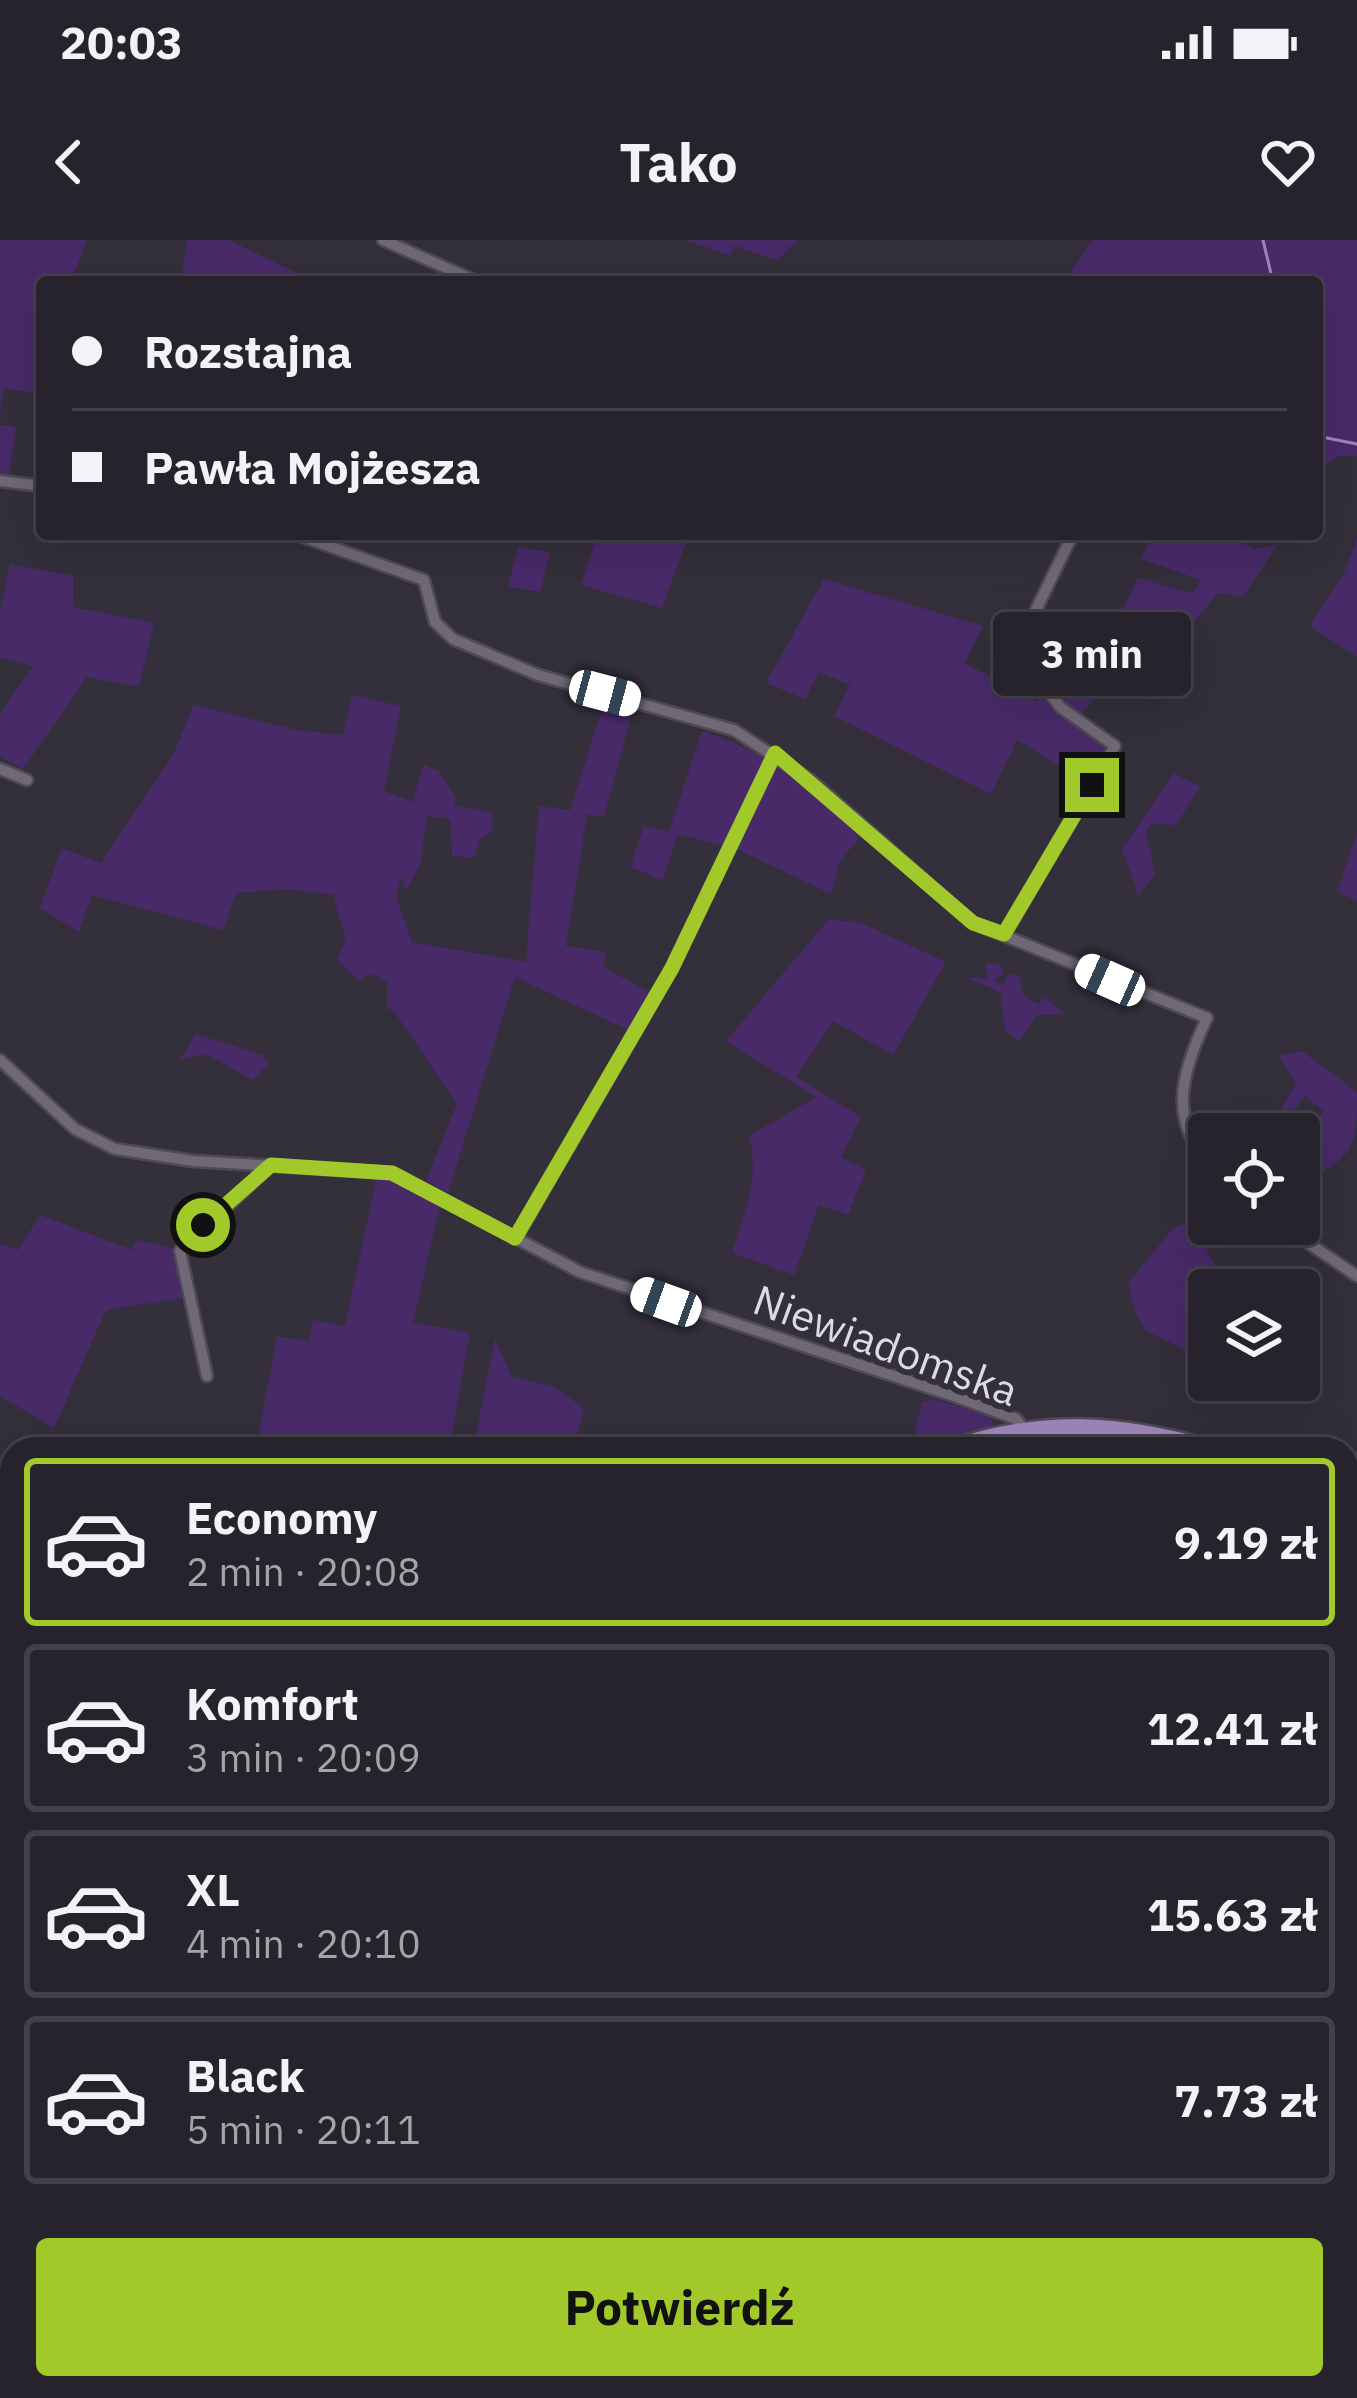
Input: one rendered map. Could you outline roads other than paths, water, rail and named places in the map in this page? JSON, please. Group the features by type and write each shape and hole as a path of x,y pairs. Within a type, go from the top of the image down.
{"main road":[{"path":"1055,1437 1127,1427 1164,1437"},
{"path":"994,1437 1024,1429 1045,1437"}],"street":[{"path":"383,240 464,276"},
{"path":"0,481 36,485"},
{"path":"312,540 424,580 435,622 466,644 538,675 734,730 775,753 973,923 1207,1018 1190,1057 1182,1102 1188,1131"},
{"path":"1004,934 1115,746 1060,707 1025,658 1030,622 1070,540"},
{"path":"515,1238 672,968 775,753"},
{"path":"0,769 27,780"},
{"name":"Niewiadomska","path":"0,1060 75,1129 116,1149 392,1173 580,1272 1008,1415 1024,1429"},
{"path":"207,1376 180,1250 271,1165"},
{"path":"1311,1245 1357,1276"},
{"path":"1127,1427 1127,1437"}],"waterway":[{"path":"1263,240 1272,276"},
{"path":"1323,437 1357,444"}]}
